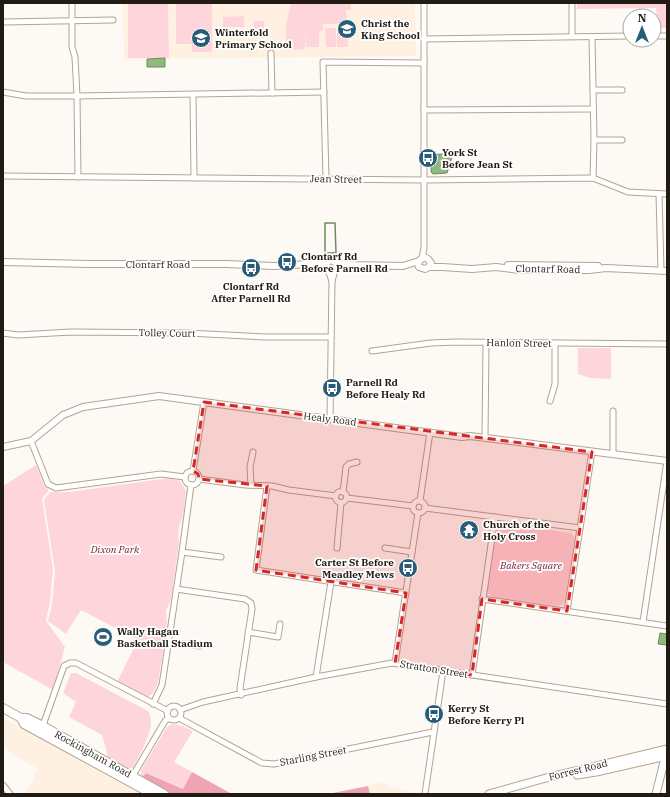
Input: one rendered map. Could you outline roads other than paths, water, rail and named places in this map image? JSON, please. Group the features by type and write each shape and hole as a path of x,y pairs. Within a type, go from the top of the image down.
{"main road":[{"name":"Rockingham Road","path":"3,708 21,718 24,724 41,729 131,779 164,794"},
{"path":"656,794 667,753"},
{"name":"Forrest Road","path":"489,794 546,778 667,753"},
{"name":"Forrest Road","path":"504,794 561,778 596,772 667,753"},
{"path":"660,782 667,768"},
{"name":"Rockingham Road","path":"131,779 152,794"}],"street":[{"path":"72,3 72,47 75,57 77,96 78,177"},
{"path":"424,3 425,262"},
{"path":"572,3 572,36"},
{"path":"3,22 113,20"},
{"path":"592,36 594,140 593,178"},
{"path":"424,39 622,36"},
{"path":"271,53 272,93"},
{"path":"326,179 323,62 424,63"},
{"path":"593,90 622,90"},
{"path":"3,92 26,96 193,95 324,92"},
{"path":"193,95 194,178"},
{"path":"424,110 593,109"},
{"path":"594,140 622,140"},
{"name":"Jean Street","path":"3,176 425,180 593,178 628,192 667,194"},
{"path":"659,194 664,269"},
{"path":"327,267 332,260 336,267 332,281 330,419"},
{"name":"Clontarf Road","path":"3,262 89,264 164,263 274,266 312,264 327,267"},
{"name":"Clontarf Road","path":"336,267 351,265 407,266 425,262 474,265 609,266 664,269"},
{"path":"327,267 331,272 336,267"},
{"path":"327,267 332,281"},
{"name":"Tolley Court","path":"3,333 18,335 71,332 157,333 266,337 330,337"},
{"name":"Hanlon Street","path":"372,351 431,343 456,342 667,344"},
{"path":"485,438 486,343"},
{"path":"550,401 555,384 555,344"},
{"name":"Healy Road","path":"3,447 31,441 63,414 84,407 159,396 430,432 667,461"},
{"path":"193,471 204,402"},
{"path":"613,411 613,454"},
{"path":"420,501 430,432"},
{"path":"31,441 48,484 56,488 161,474 185,477"},
{"path":"251,485 250,467 253,452"},
{"path":"567,611 592,452"},
{"path":"643,622 667,461"},
{"path":"347,498 343,492 346,467 348,464 356,462"},
{"path":"185,477 189,472 193,471"},
{"path":"193,471 199,479"},
{"path":"185,477 187,484 191,485"},
{"path":"199,479 267,486 336,496 340,492 343,492"},
{"path":"191,485 197,483 199,479"},
{"path":"154,704 162,685 191,485"},
{"path":"267,486 256,570 406,593"},
{"path":"336,496 336,500 341,503"},
{"path":"347,498 413,506"},
{"path":"341,503 346,501 347,498"},
{"path":"413,506 415,502 420,501"},
{"path":"420,501 424,503 425,508"},
{"path":"336,548 341,503"},
{"path":"413,506 414,511 418,513"},
{"path":"418,513 423,512 425,508"},
{"path":"425,508 580,528"},
{"path":"395,663 418,513"},
{"path":"472,675 495,517"},
{"path":"385,548 412,552"},
{"path":"182,552 221,557"},
{"path":"316,677 331,582"},
{"path":"176,589 245,599 251,603 252,609 240,688 241,695"},
{"path":"482,598 667,626"},
{"path":"248,632 278,637 280,624"},
{"path":"168,642 200,646"},
{"path":"41,729 64,666 70,662 76,662 168,711"},
{"name":"Stratton Street","path":"180,710 203,702 388,663 667,704"},
{"path":"425,794 443,671"},
{"path":"168,711 174,706 180,710 181,714 179,718 175,720 169,718"},
{"path":"131,779 169,718 168,711"},
{"name":"Starling Street","path":"179,718 262,763 274,764 433,732"},
{"path":"3,785 10,794"}],"waterway":[{"path":"325,223 335,223 336,253 325,253 325,223"}],"place":[{"name":"Christ the King School","path":"347,29"},
{"name":"Winterfold Primary School","path":"201,38"},
{"name":"York St Before Jean St","path":"428,158"},
{"name":"Clontarf Rd Before Parnell Rd","path":"287,262"},
{"name":"Clontarf Rd After Parnell Rd","path":"251,268"},
{"name":"Parnell Rd Before Healy Rd","path":"332,388"},
{"name":"Church of the Holy Cross","path":"469,530"},
{"name":"Carter St Before Meadley Mews","path":"408,568"},
{"name":"Wally Hagan Basketball Stadium","path":"103,637"},
{"name":"Kerry St Before Kerry Pl","path":"434,714"}],"park label":[{"name":"Dixon Park","path":"115,549"},
{"name":"Bakers Square","path":"531,565"}]}
